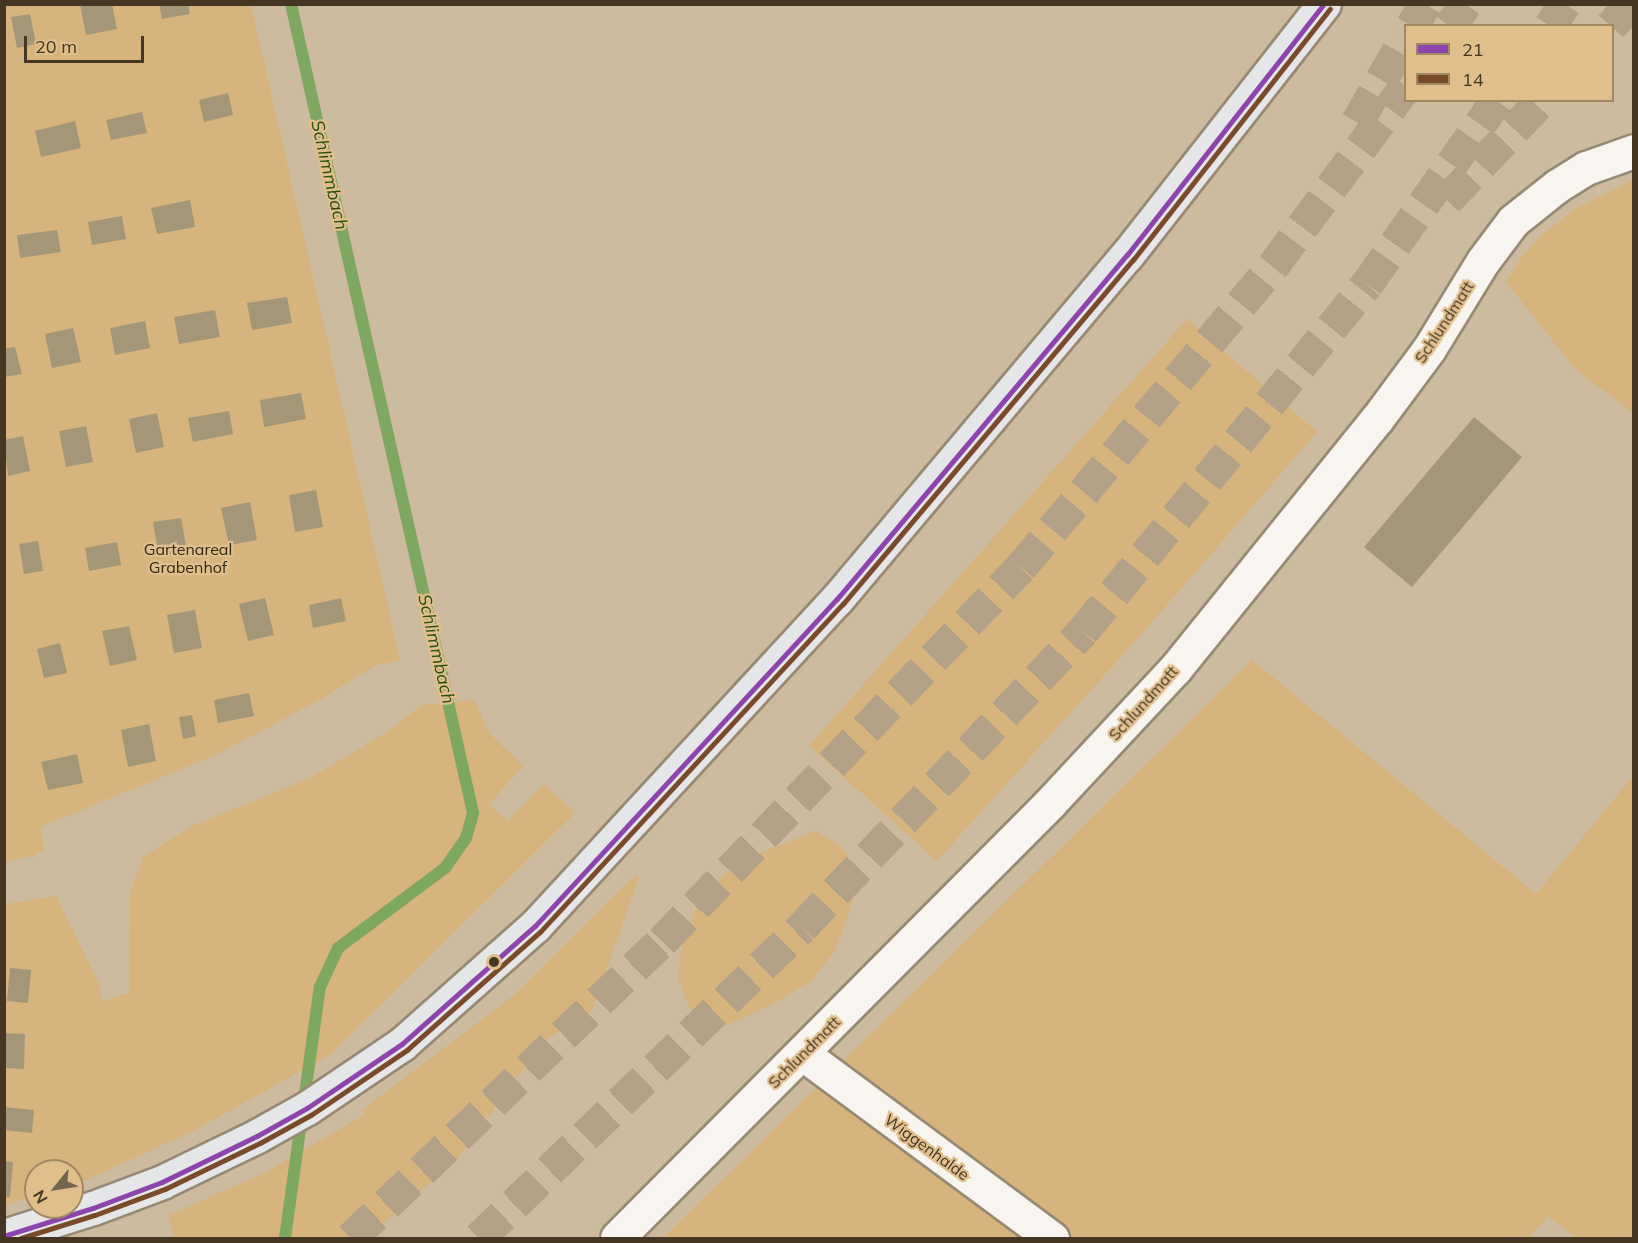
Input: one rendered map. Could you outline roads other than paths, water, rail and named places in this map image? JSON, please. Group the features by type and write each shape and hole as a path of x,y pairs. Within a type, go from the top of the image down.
{"main road":[{"path":"4,1236 93,1208 162,1182 257,1136 347,1083 402,1044 535,927 819,620 1127,255 1324,4"}],"street":[{"name":"Schlundmatt","path":"617,1239 1050,803 1174,669 1377,419 1429,349 1483,261 1513,221 1557,186 1586,168 1634,151"},
{"name":"Wiggenhalde","path":"803,1054 1052,1239"}],"waterway":[{"name":"Schlimmbach","path":"285,1238 320,987 338,948 445,868 466,838 473,813 291,4"}],"tunnel":[{"path":"1413,24 1425,4"},
{"path":"1451,24 1466,4"},
{"path":"1551,24 1565,4"},
{"path":"1613,24 1630,4"},
{"path":"1357,122 1404,40"},
{"path":"351,1238 662,941 1021,567 1273,266 1404,89"},
{"path":"479,1238 802,927 1083,631 1367,284 1496,102"},
{"path":"1447,200 1540,102"}],"park label":[{"name":"Gartenareal Grabenhof","path":"188,558"}]}
